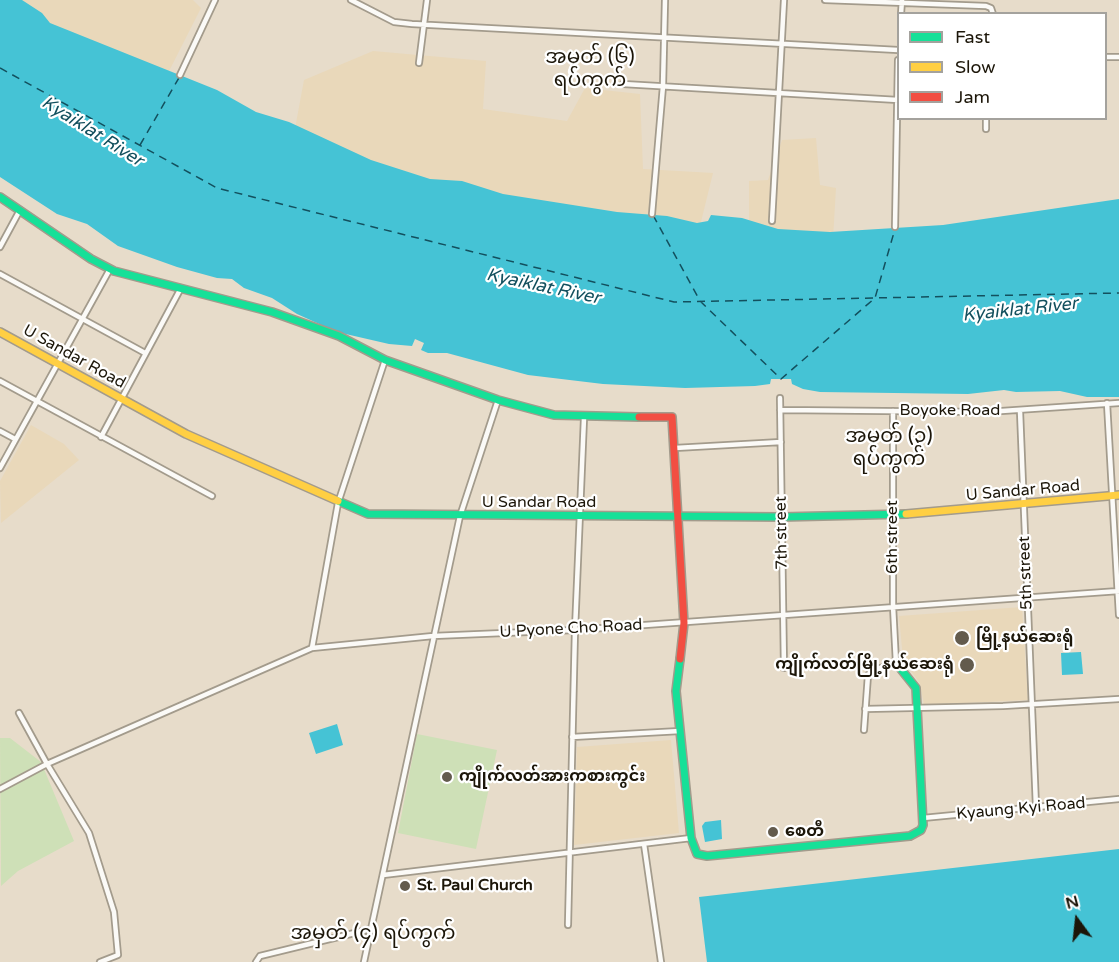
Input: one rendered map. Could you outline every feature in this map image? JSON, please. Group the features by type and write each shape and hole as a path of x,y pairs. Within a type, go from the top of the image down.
{"street":[{"path":"180,75 215,0"},
{"path":"351,0 394,22 425,25 897,50"},
{"path":"419,63 427,0"},
{"path":"652,214 663,86 665,0"},
{"path":"772,221 784,0"},
{"path":"825,0 986,6 991,8 992,12"},
{"path":"623,84 897,100"},
{"path":"895,227 898,120"},
{"path":"986,120 986,129"},
{"path":"0,197 91,259 110,269 272,312 339,336 386,360 498,400 554,416 584,418 670,416 674,420 684,623 676,691 691,838 695,852 707,856 910,836 921,830 923,818 915,686 896,663 874,670 868,675 864,730"},
{"path":"0,247 20,210"},
{"path":"0,468 110,269"},
{"path":"0,273 82,320 146,353"},
{"path":"101,437 181,288"},
{"name":"U Sandar Road","path":"0,332 186,434 338,503 368,514 679,517 893,515 1115,496"},
{"path":"312,648 338,503 360,429 386,360"},
{"path":"0,381 212,495"},
{"name":"7th street","path":"780,398 784,668"},
{"path":"364,962 460,516 498,400"},
{"path":"1107,403 1115,496 1119,615"},
{"name":"Boyoke Road","path":"780,410 1020,411 1119,403"},
{"name":"6th street","path":"893,411 893,606 896,663"},
{"name":"5th street","path":"1020,411 1036,807"},
{"path":"568,925 575,630 584,418"},
{"path":"0,431 15,439"},
{"path":"675,448 781,442"},
{"name":"U Pyone Cho Road","path":"0,789 47,764 312,648 433,636 684,623 1118,591"},
{"path":"866,709 1119,699"},
{"path":"20,713 47,764 89,833 114,912 118,955 100,962"},
{"path":"572,737 680,731"},
{"name":"Kyaung Kyi Road","path":"923,818 1119,799"},
{"path":"382,875 691,838"},
{"path":"644,843 661,962"},
{"path":"256,962 260,956 371,929"}],"shaded area":[{"path":"4,0 193,0 201,8 163,83"},
{"path":"373,51 486,61 483,109 567,121 585,88 640,94 643,169 713,173 699,230 385,186 294,134 304,80"},
{"path":"816,138 820,185 836,188 833,239 749,227 749,181 768,180 782,140"},
{"path":"31,425 64,444 79,460 1,523 0,481"},
{"name":"မြို့နယ်ဆေးရုံ","path":"1022,607 1028,700 924,705 920,684 903,659 899,616"},
{"path":"671,740 679,833 574,845 577,747"}],"green space":[{"path":"417,734 497,750 476,849 398,833"},
{"path":"0,738 10,738 41,762 74,841 18,871 1,886"}],"water":[{"name":"Kyaiklat River","path":"0,0 22,0 42,13 50,23 217,90 256,112 289,122 371,160 430,179 462,181 503,194 617,212 667,216 697,223 708,221 711,215 742,218 778,229 830,232 943,225 1119,199 1119,397 1087,397 1060,391 1004,390 968,394 820,392 803,389 792,384 791,379 771,379 770,384 755,386 685,388 603,384 528,375 447,353 428,353 421,350 424,343 415,339 412,346 389,344 337,332 297,314 272,298 244,288 232,279 217,278 177,267 118,246 87,224 57,214 0,177"},
{"path":"1081,652 1083,674 1062,675 1061,653"},
{"path":"337,724 343,745 316,754 309,733"},
{"path":"721,820 722,839 705,842 702,826 705,822"},
{"path":"1119,849 1119,962 707,962 699,897"}],"ferry route":[{"path":"0,68 217,188 674,302 1119,293"},
{"path":"140,145 180,76"},
{"path":"653,215 700,301 781,379 875,298 895,229"}],"traffic: fast":[{"path":"0,197 91,259 114,271 272,312 339,336 385,360 498,400 554,415 639,417"},
{"path":"338,501 368,514 782,517 906,514"},
{"path":"680,659 676,691 691,838 697,854 707,856 910,836 921,830 923,825 916,688 896,663"}],"traffic: slow":[{"path":"0,332 186,434 338,501"},
{"path":"906,514 1119,495"}],"traffic: jam":[{"path":"639,417 672,417 684,623 680,659"}],"place":[{"name":"မြို့နယ်ဆေးရုံ","path":"962,638"},
{"name":"ကျိုက်လတ်မြို့နယ်ဆေးရုံ","path":"967,665"},
{"name":"ကျိုက်လတ်အားကစားကွင်း","path":"447,777"},
{"name":"စေတီ","path":"773,832"},
{"name":"St. Paul Church","path":"405,886"}],"district":[{"name":"အမှတ် (၆) ရပ်ကွက်","path":"590,70"},
{"name":"အမှတ် (၃) ရပ်ကွက်","path":"889,448"},
{"name":"အမှတ် (၄) ရပ်ကွက်","path":"373,934"}]}
